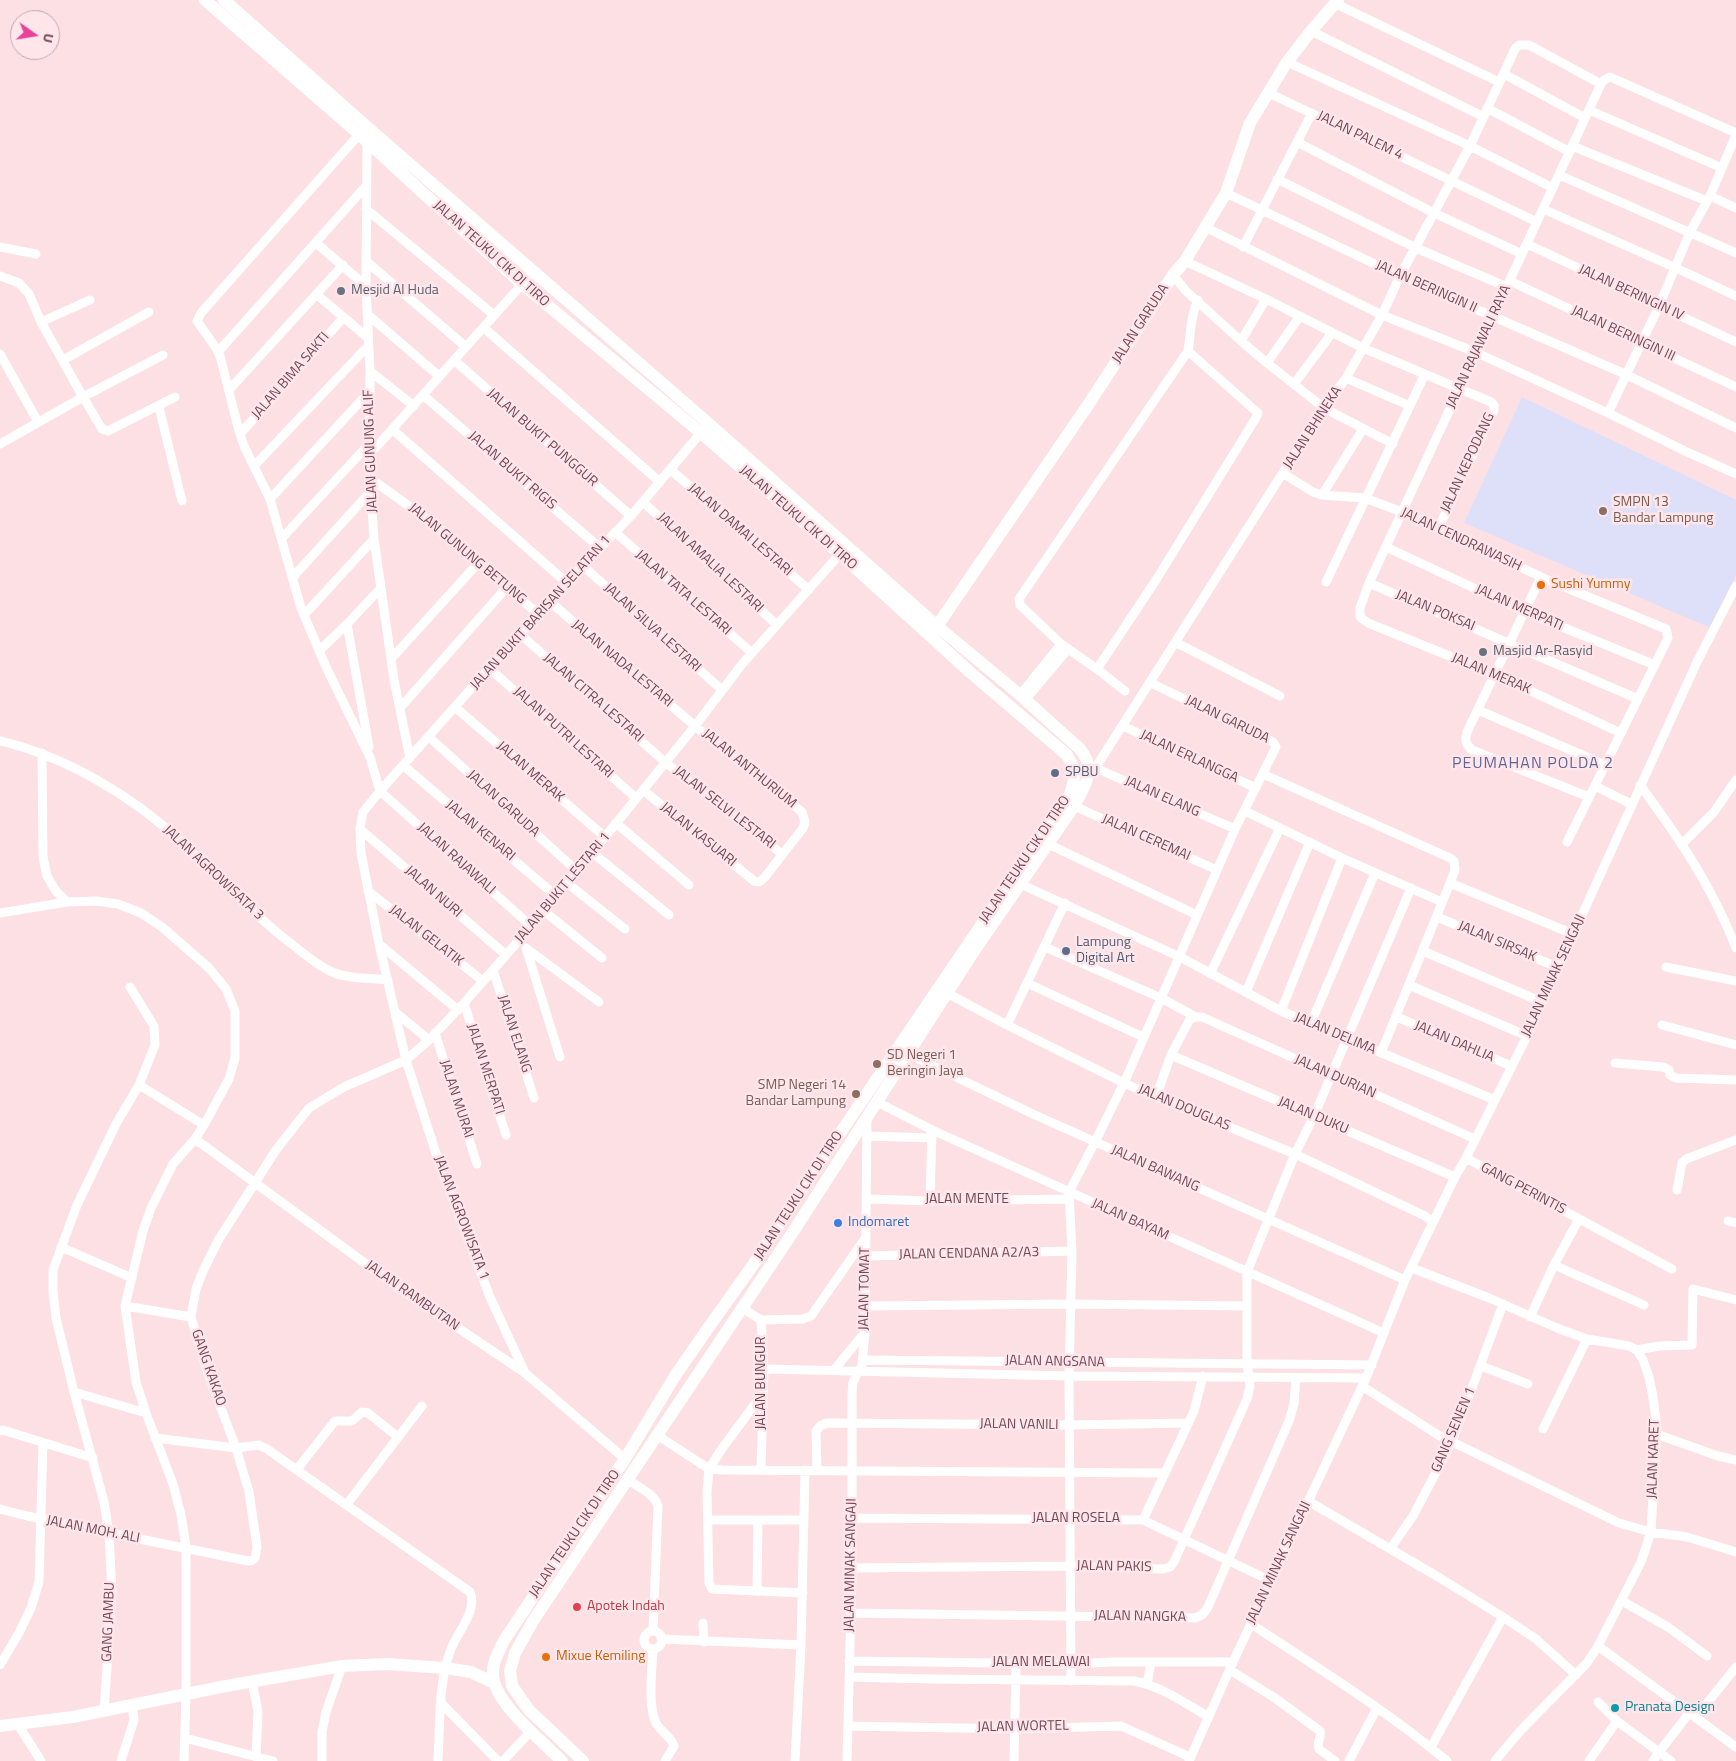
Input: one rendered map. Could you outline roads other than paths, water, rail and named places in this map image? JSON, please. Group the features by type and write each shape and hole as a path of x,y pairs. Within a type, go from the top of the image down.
{"street":[{"name":"JALAN TEUKU CIK DI TIRO","path":"205,0 364,134 533,272 840,554 933,631 1022,698 1086,756 1092,766 1087,783 1048,844 1016,882"},
{"name":"JALAN TEUKU CIK DI TIRO","path":"224,0 522,284 704,428 933,631 1067,755 1074,766 1074,781 1070,794 1016,882 942,991 842,1130 754,1265 695,1346 625,1459 505,1640 496,1657 494,1683 504,1702 562,1761"},
{"path":"1336,1 1499,82"},
{"name":"JALAN GARUDA","path":"933,631 1185,261 1226,193 1250,123 1287,62 1336,1"},
{"path":"1311,31 1484,112 1571,149 1736,208"},
{"name":"JALAN BHINEKA","path":"1092,766 1123,726 1324,408 1346,378 1382,315 1400,276 1470,146 1484,112 1515,49 1519,45 1524,44 1602,82"},
{"path":"1287,62 1470,146 1553,188"},
{"path":"1504,74 1587,114 1722,168"},
{"path":"1602,82 1610,78 1736,134 1727,159 1709,198 1690,232 1659,306 1608,413"},
{"name":"JALAN RAJAWALI RAYA","path":"1360,617 1360,608 1369,583 1602,82"},
{"name":"JALAN PALEM 4","path":"1269,93 1537,222"},
{"path":"1243,247 1312,113"},
{"name":"JALAN GUNUNG ALIF","path":"364,134 366,286 370,371 369,444 374,540 391,660 410,758"},
{"path":"364,134 200,313 197,321 218,352 240,434 270,499 304,615 370,758"},
{"path":"1297,142 1434,213 1522,254"},
{"path":"1727,159 1736,163"},
{"path":"1559,175 1736,253"},
{"name":"JALAN BERINGIN III","path":"1277,179 1416,248 1508,284 1642,342 1736,387"},
{"path":"218,352 366,186"},
{"name":"JALAN BERINGIN II","path":"1226,193 1400,276 1625,374 1736,428"},
{"path":"366,209 494,315"},
{"path":"1543,209 1736,296"},
{"path":"1205,227 1382,315 1476,353 1736,474"},
{"path":"316,243 366,286"},
{"name":"JALAN BERINGIN IV","path":"1527,244 1736,342"},
{"path":"0,247 36,254"},
{"path":"366,261 466,347"},
{"name":"JALAN KEPODANG","path":"1185,261 1363,348 1460,388 1494,405 1494,410 1438,529"},
{"path":"229,390 343,265"},
{"path":"370,454 533,272"},
{"path":"1174,275 1186,291 1241,341 1267,364 1324,408 1393,444"},
{"path":"0,276 19,283 29,294 41,322 102,429 108,431 175,397"},
{"path":"254,466 368,342 316,294"},
{"path":"1241,341 1266,299"},
{"path":"41,322 90,300"},
{"path":"1125,691 1064,647 1019,602 1021,594 1071,524 1148,407 1188,351 1190,324 1193,310 1198,300"},
{"path":"62,360 149,312"},
{"path":"367,314 440,376"},
{"path":"1267,364 1300,316"},
{"name":"JALAN BIMA SAKTI","path":"240,434 343,318"},
{"path":"484,328 660,482"},
{"path":"1294,384 1332,333"},
{"path":"1097,669 1156,580 1258,413 1188,351"},
{"path":"0,354 38,422"},
{"path":"0,444 163,355"},
{"name":"JALAN BUKIT PUNGGUR","path":"454,360 631,516"},
{"path":"370,371 414,406"},
{"path":"1326,582 1425,374"},
{"path":"1346,378 1410,406"},
{"path":"270,499 370,391"},
{"name":"JALAN BUKIT RIGIS","path":"423,395 600,548"},
{"path":"158,407 182,501"},
{"name":"JALAN BUKIT BARISAN SELATAN 1","path":"360,829 363,812 380,791 549,601 631,516 704,428"},
{"path":"392,429 567,583"},
{"path":"1322,495 1363,429"},
{"path":"282,538 369,444"},
{"name":"JALAN DAMAI LESTARI","path":"671,470 809,590"},
{"name":"JALAN CENDRAWASIH","path":"1284,474 1313,492 1322,495 1365,498 1402,512 1541,576 1666,629 1668,638 1568,842"},
{"name":"JALAN GUNUNG BETUNG","path":"370,478 438,527 538,614"},
{"path":"293,577 372,491"},
{"name":"JALAN AMALIA LESTARI","path":"643,502 777,625"},
{"name":"JALAN TATA LESTARI","path":"615,532 752,653"},
{"path":"304,615 374,540"},
{"name":"JALAN MERPATI","path":"1386,547 1523,611 1654,665"},
{"name":"JALAN BUKIT LESTARI 1","path":"254,1182 280,1143 309,1108 344,1087 406,1060 461,1007 578,871 752,653 840,554"},
{"path":"391,660 479,562"},
{"name":"JALAN SILVA LESTARI","path":"582,565 722,690"},
{"path":"1541,576 1467,732 1465,741 1472,750 1589,797"},
{"name":"JALAN POKSAI","path":"1369,583 1510,642 1638,699"},
{"name":"JALAN MINAK SENGAJI","path":"1372,1365 1405,1280 1527,1036 1640,784 1697,662 1736,586"},
{"path":"400,708 508,587"},
{"path":"319,651 380,589"},
{"name":"JALAN NADA LESTARI","path":"549,601 695,726"},
{"name":"JALAN MERAK","path":"1360,617 1368,623 1494,674 1621,733"},
{"path":"347,624 370,758 380,791"},
{"name":"JALAN CITRA LESTARI","path":"520,634 665,762"},
{"path":"1175,642 1280,696"},
{"path":"1022,698 1064,647"},
{"name":"JALAN PUTRI LESTARI","path":"490,669 636,798"},
{"name":"JALAN GARUDA","path":"1150,683 1276,745 1275,752 1263,774"},
{"name":"JALAN MERAK","path":"456,707 605,838"},
{"path":"1478,710 1605,765"},
{"name":"JALAN ANTHURIUM","path":"695,726 802,812 805,822 803,828 782,854"},
{"name":"JALAN ERLANGGA","path":"1123,726 1256,788"},
{"name":"JALAN GARUDA","path":"430,736 578,871"},
{"name":"JALAN AGROWISATA 3","path":"0,741 42,753 74,767 140,807 179,840 233,894 276,932 312,960 331,971 348,976 388,980"},
{"path":"42,753 43,857 47,876 56,891 67,902"},
{"name":"JALAN SELVI LESTARI","path":"665,762 782,854"},
{"name":"JALAN KENARI","path":"404,766 556,896"},
{"name":"JALAN ELANG","path":"1092,766 1235,829"},
{"path":"1069,1196 1124,1083 1235,829 1263,774 1454,861 1455,870 1381,1053"},
{"path":"1682,843 1714,812 1736,780"},
{"path":"1640,784 1682,843 1715,898 1736,948"},
{"path":"1595,786 1631,804"},
{"name":"JALAN KASUARI","path":"643,790 754,881 761,882 782,854"},
{"name":"JALAN RAJAWALI","path":"380,791 531,926"},
{"name":"JALAN CEREMAI","path":"1074,806 1217,870"},
{"path":"1245,811 1342,858 1442,902"},
{"path":"616,823 689,885"},
{"path":"1210,974 1280,828"},
{"name":"JALAN AGROWISATA 1","path":"360,829 361,853 368,891 406,1060 445,1178 490,1297 525,1373"},
{"name":"JALAN NURI","path":"360,829 506,955"},
{"path":"1246,992 1310,842"},
{"path":"1048,844 1197,915"},
{"path":"592,853 669,915"},
{"path":"1281,1011 1342,858"},
{"path":"1311,1024 1375,873"},
{"name":"JALAN DELIMA","path":"1016,882 1180,956 1281,1011 1496,1100"},
{"path":"567,883 625,929"},
{"path":"1450,883 1574,934"},
{"path":"1250,1378 1247,1364 1247,1272 1295,1154 1314,1116 1411,888"},
{"name":"JALAN GELATIK","path":"368,891 483,981"},
{"path":"0,913 67,902 96,901 118,904 141,913 162,927 219,979 226,989 235,1011 235,1058 229,1079 195,1139 173,1164 151,1208 125,1306 136,1382 173,1484 181,1515 186,1547 184,1761"},
{"path":"1007,1025 1065,903"},
{"path":"544,911 602,958"},
{"name":"JALAN SIRSAK","path":"1437,917 1557,967"},
{"path":"520,939 526,948 560,1057"},
{"path":"379,944 461,1007"},
{"name":"JALAN DURIAN","path":"1045,947 1474,1139"},
{"path":"526,948 598,1002"},
{"path":"1423,951 1542,1002"},
{"path":"1666,967 1736,981"},
{"name":"JALAN ELANG","path":"493,970 534,1098"},
{"path":"1026,983 1143,1037"},
{"path":"1409,984 1527,1036"},
{"name":"GANG JAMBU","path":"104,1711 112,1593 110,1534 93,1458 74,1392 56,1318 52,1291 53,1270 81,1197 116,1124 139,1085 155,1046 154,1026 130,987"},
{"name":"JALAN TEUKU CIK DI TIRO","path":"582,1761 530,1710 512,1686 510,1671 514,1653 600,1521 660,1436 744,1309 908,1054 942,991"},
{"name":"JALAN DOUGLAS","path":"942,991 1124,1083 1295,1154 1425,1216 1433,1222"},
{"name":"JALAN MERPATI","path":"461,1007 506,1135"},
{"path":"395,1012 432,1037"},
{"path":"1156,1097 1171,1056 1190,1019 1196,1016"},
{"name":"JALAN DAHLIA","path":"1397,1017 1511,1066"},
{"path":"1662,1025 1736,1045"},
{"name":"JALAN MURAI","path":"432,1037 477,1164"},
{"name":"JALAN BAWANG","path":"908,1054 1095,1142 1405,1280"},
{"name":"JALAN DUKU","path":"1171,1056 1455,1177"},
{"path":"1616,1063 1663,1067 1669,1070 1670,1075 1676,1078 1736,1080"},
{"path":"139,1085 204,1125"},
{"name":"JALAN BAYAM","path":"877,1102 932,1134 1384,1334"},
{"name":"JALAN TOMAT","path":"860,1371 863,1360 866,1306 867,1117"},
{"path":"842,1130 853,1138"},
{"path":"867,1136 932,1134 930,1201"},
{"name":"JALAN RAMBUTAN","path":"195,1139 399,1288 525,1373 625,1459"},
{"path":"1677,1190 1682,1163 1736,1140"},
{"name":"GANG PERINTIS","path":"1466,1158 1672,1269"},
{"name":"GANG KAKAO","path":"186,1547 243,1560 250,1561 255,1558 257,1547 249,1492 236,1448 207,1370 191,1317 196,1290 203,1271 219,1239 254,1182"},
{"name":"JALAN MENTE","path":"867,1199 930,1201 1069,1196"},
{"name":"JALAN ANGSANA","path":"1069,1196 1072,1251 1069,1376 1070,1681"},
{"name":"GANG PERINTIS","path":"1530,1317 1554,1265 1579,1219"},
{"path":"762,1320 803,1319 811,1316 866,1237"},
{"path":"61,1246 132,1278"},
{"name":"JALAN CENDANA A2/A3","path":"866,1256 1072,1251"},
{"path":"754,1265 768,1269"},
{"path":"1554,1265 1644,1304"},
{"path":"1412,1268 1587,1339 1629,1346 1637,1350 1658,1346 1692,1345 1693,1290 1736,1300"},
{"path":"866,1306 1072,1304 1247,1306"},
{"name":"GANG SENEN 1","path":"1390,1549 1413,1516 1452,1442 1502,1304"},
{"path":"125,1306 191,1317"},
{"name":"JALAN BUNGUR","path":"744,1309 762,1320 764,1369 760,1469"},
{"path":"834,1370 865,1332"},
{"path":"1543,1429 1587,1339"},
{"name":"JALAN KARET","path":"1495,1761 1521,1730 1576,1675 1598,1646 1641,1562 1651,1532 1656,1434 1649,1377 1637,1350"},
{"name":"JALAN ANGSANA","path":"863,1360 1372,1365"},
{"name":"JALAN MINAK SANGAJI","path":"1189,1759 1372,1365"},
{"path":"1481,1366 1528,1384"},
{"path":"764,1369 1069,1376 1296,1378 1364,1382 1438,1435 1586,1508 1619,1523 1651,1532 1687,1537 1736,1552"},
{"name":"JALAN MINAK SANGAJI","path":"847,1761 852,1568 852,1388 853,1382 860,1371"},
{"path":"1203,1376 1196,1405 1143,1520 1271,1581"},
{"name":"JALAN PAKIS","path":"852,1568 1069,1566 1162,1569 1170,1567 1239,1420 1247,1399 1250,1378"},
{"name":"JALAN NANGKA","path":"851,1613 1196,1618 1202,1615 1208,1607 1289,1421 1294,1404 1296,1378"},
{"path":"74,1392 146,1413"},
{"path":"763,1393 709,1469 707,1492 709,1587 712,1589 803,1593"},
{"path":"347,1504 422,1406"},
{"path":"297,1469 335,1422 352,1421 362,1412 368,1413 398,1437"},
{"name":"JALAN VANILI","path":"817,1470 816,1431 820,1426 827,1423 1187,1424"},
{"path":"0,1431 3,1430 93,1458"},
{"path":"1656,1434 1710,1454 1736,1460"},
{"path":"660,1436 709,1469 1164,1473"},
{"path":"155,1438 236,1448 259,1445 297,1469 470,1592 472,1597 470,1610 451,1647 445,1668 438,1761"},
{"path":"0,1665 20,1633 31,1608 39,1582 43,1442"},
{"path":"796,1761 803,1593 805,1470"},
{"path":"628,1480 653,1496 657,1500 658,1506 653,1631"},
{"path":"1308,1501 1502,1617 1536,1640 1576,1675"},
{"name":"JALAN MOH. ALI","path":"0,1509 110,1534 186,1547"},
{"path":"588,1513 588,1519 591,1523 597,1524 600,1521"},
{"name":"JALAN ROSELA","path":"852,1518 1143,1520"},
{"path":"708,1520 803,1520"},
{"path":"757,1591 758,1520"},
{"path":"569,1542 574,1539 579,1540 582,1543 581,1550"},
{"path":"1622,1601 1668,1627 1707,1656"},
{"path":"1430,1747 1502,1617"},
{"path":"704,1623 704,1642"},
{"path":"1251,1624 1377,1708 1447,1761"},
{"path":"653,1631 657,1632 661,1639 659,1646 653,1649"},
{"path":"653,1631 646,1635 644,1642 649,1648 653,1649"},
{"path":"661,1639 801,1645"},
{"path":"1598,1646 1736,1747"},
{"path":"653,1649 652,1690 655,1720 672,1740 674,1746 664,1761"},
{"name":"JALAN MELAWAI","path":"849,1661 1016,1664 1112,1662 1231,1666"},
{"path":"1111,1680 1112,1662"},
{"path":"1147,1684 1151,1663"},
{"path":"0,1726 73,1717 186,1694 342,1666 387,1664 445,1668 471,1672 494,1683"},
{"path":"1014,1761 1016,1664"},
{"path":"471,1672 494,1665"},
{"path":"322,1761 322,1732 326,1712 342,1666"},
{"path":"1231,1666 1320,1731 1319,1749 1335,1761"},
{"path":"1653,1761 1736,1667"},
{"name":"JALAN MELAWAI","path":"849,1677 1135,1681 1147,1684 1171,1695 1208,1717"},
{"path":"252,1682 258,1711 256,1757"},
{"path":"1598,1702 1617,1720 1671,1761"},
{"path":"441,1703 498,1761"},
{"path":"121,1761 134,1720 132,1706"},
{"path":"1348,1761 1377,1708"},
{"path":"1589,1761 1617,1720"},
{"path":"17,1723 41,1761"},
{"name":"JALAN WORTEL","path":"848,1726 1015,1729 1120,1726 1189,1759"},
{"path":"503,1761 531,1731"},
{"path":"185,1738 273,1761"}],"place":[{"name":"Mesjid Al Huda","path":"341,291"},
{"name":"SMPN 13 Bandar Lampung","path":"1603,511"},
{"name":"Sushi Yummy","path":"1541,585"},
{"name":"Masjid Ar-Rasyid","path":"1483,652"},
{"name":"SPBU","path":"1055,773"},
{"name":"Lampung Digital Art","path":"1066,951"},
{"name":"SD Negeri 1 Beringin Jaya","path":"877,1064"},
{"name":"SMP Negeri 14 Bandar Lampung","path":"856,1094"},
{"name":"Indomaret","path":"838,1223"},
{"name":"Apotek Indah","path":"577,1607"},
{"name":"Mixue Kemiling","path":"546,1657"},
{"name":"Pranata Design","path":"1615,1708"}],"district":[{"name":"PEUMAHAN POLDA 2","path":"1533,764"}]}
